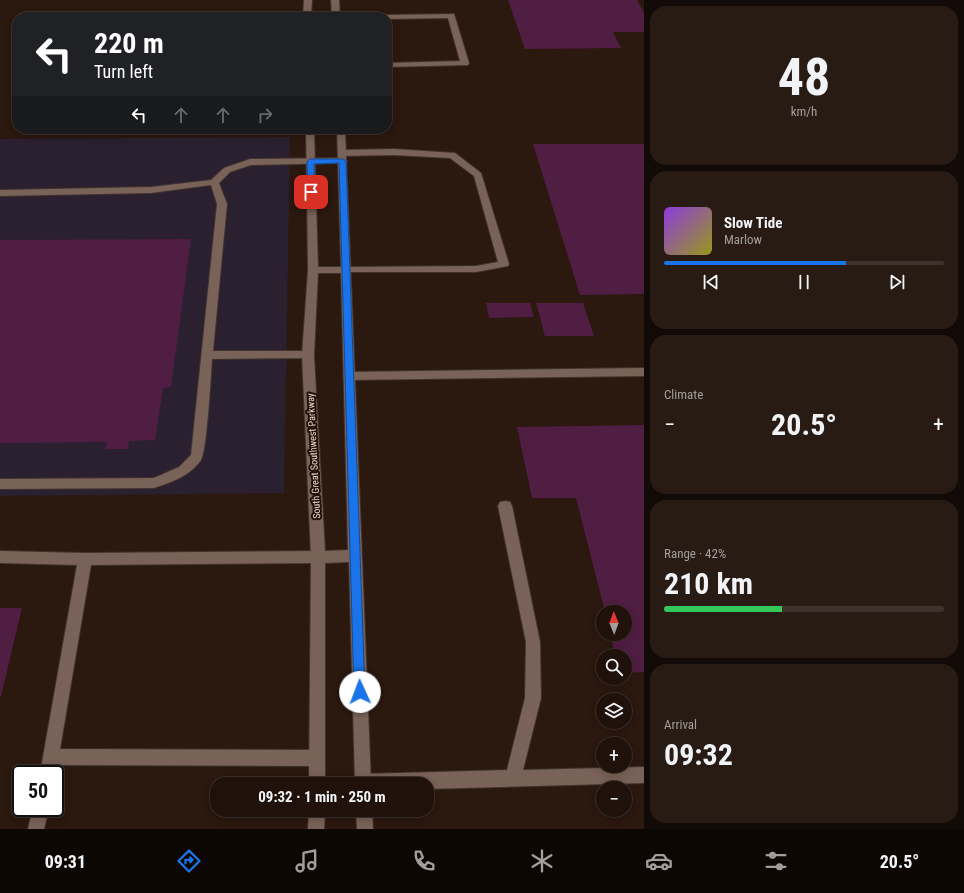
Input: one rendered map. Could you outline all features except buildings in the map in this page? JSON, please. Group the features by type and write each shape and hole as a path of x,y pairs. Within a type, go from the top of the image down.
{"main road":[{"path":"308,0 308,12"},
{"path":"335,0 336,12"},
{"path":"392,17 451,16 465,63 392,65"},
{"name":"South Great Southwest Parkway","path":"310,134 313,270 308,355 318,557 317,777"},
{"path":"341,134 354,556 363,777"},
{"path":"0,193 151,190 214,182 227,170 250,162 310,162 394,152 452,155 478,175 504,264 476,269 313,270"},
{"path":"0,484 154,483 173,477 190,466 197,456 222,204 214,182"},
{"path":"207,355 308,355"},
{"path":"349,376 644,372"},
{"path":"505,506 533,642 533,698 513,778"},
{"path":"0,557 85,559 354,556"},
{"path":"50,765 85,559"},
{"path":"52,756 317,758"},
{"path":"434,781 644,775"},
{"path":"36,829 39,817"},
{"path":"316,817 316,829"},
{"path":"364,817 365,829"}],"shaded area":[{"path":"290,137 284,493 0,496 0,139"}],"route":[{"path":"311,192 310,162 343,161 345,270 360,692"}]}
